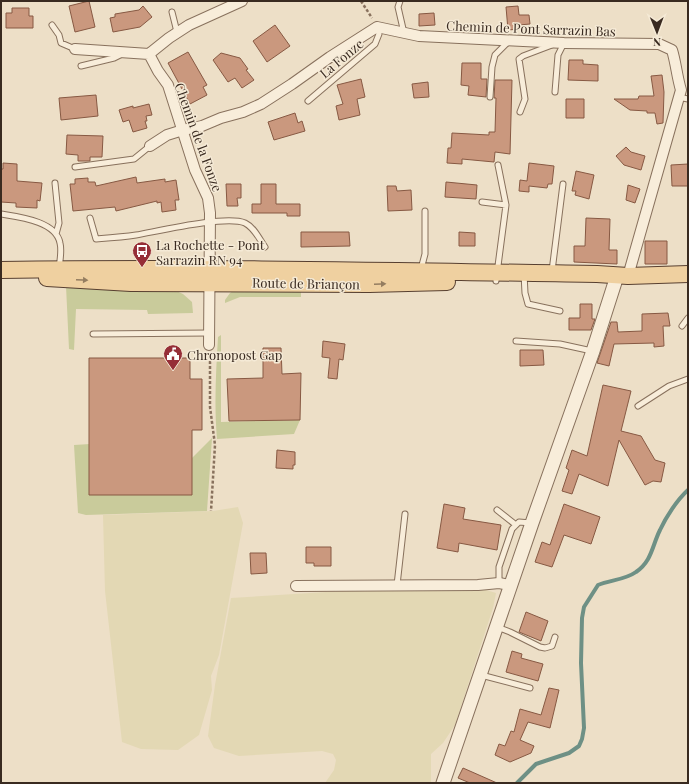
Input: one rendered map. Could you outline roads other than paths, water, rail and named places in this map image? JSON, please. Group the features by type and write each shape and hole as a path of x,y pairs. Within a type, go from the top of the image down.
{"main road":[{"name":"Route de Briançon","path":"1,276 58,274 113,268 209,276 369,284 420,277"},
{"name":"Route de Briançon","path":"1,270 58,274 131,283 209,276 339,270 420,277 551,277 688,274"}],"street":[{"path":"75,49 149,54 177,32 189,25 242,1"},
{"path":"150,146 167,135 202,126 243,112 261,104 377,27"},
{"name":"Chemin de Pont Sarrazin Bas","path":"377,27 419,36 560,43 659,44 672,50 675,60 677,79 683,98 619,276"},
{"name":"Chemin de la Fonze","path":"149,54 155,67 168,85 194,170 208,198 209,345"},
{"path":"443,783 496,627 505,584 532,523 619,276"},
{"path":"296,586 505,584"}],"lane":[{"path":"400,1 398,7 404,33"},
{"path":"172,12 177,32"},
{"path":"52,25 60,35 61,43 75,49"},
{"name":"La Fonze","path":"308,101 375,44 379,34 377,27"},
{"path":"490,96 492,67 495,55 510,41"},
{"path":"520,112 525,99 519,59 523,56 560,43 554,92"},
{"path":"82,66 114,58 127,52"},
{"path":"75,167 134,159 150,146"},
{"path":"496,277 506,205 498,165"},
{"path":"55,183 59,223 56,234"},
{"path":"551,277 563,184"},
{"path":"482,202 506,205"},
{"path":"420,277 425,254 425,211"},
{"path":"1,214 27,218 50,228 56,234 60,242 61,253 58,274"},
{"path":"90,218 96,239 135,236 209,222 233,221 245,223 253,229 264,247"},
{"path":"524,277 525,293 528,304 560,311"},
{"path":"682,326 688,318"},
{"path":"92,334 209,333"},
{"path":"516,341 560,344 593,351"},
{"path":"638,406 669,386 688,379"},
{"path":"497,510 516,524"},
{"path":"397,585 406,514"},
{"path":"505,584 500,567 512,529 519,522 532,523"},
{"path":"496,627 545,648 552,646 555,637"},
{"path":"480,675 530,688"}],"waterway":[{"path":"517,783 536,764 569,753 579,746 584,728 581,663 582,618 584,607 598,585 627,577 641,568 649,558 657,536 669,514 688,490"}],"place":[{"name":"La Rochette - Pont Sarrazin RN 94","path":"142,268"},
{"name":"Chronopost Gap","path":"173,371"}]}
